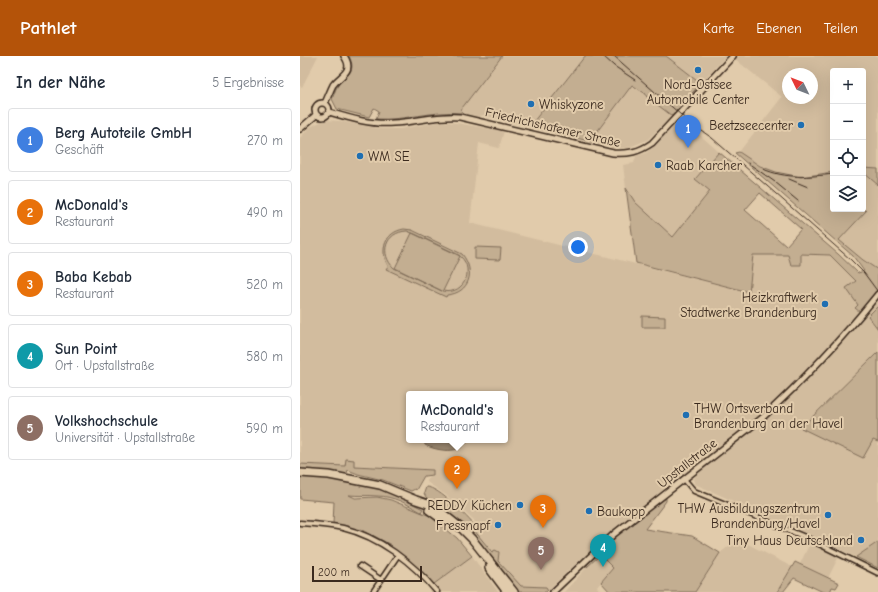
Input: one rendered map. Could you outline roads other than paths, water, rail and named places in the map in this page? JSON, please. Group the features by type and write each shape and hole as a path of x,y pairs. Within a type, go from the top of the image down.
{"main road":[{"path":"300,474 330,475 380,485 428,504 461,528 478,546 514,592"},
{"path":"416,500 422,507 461,534 507,592"}],"street":[{"path":"329,112 329,107 325,103 333,85 343,77 347,71 348,63 344,56"},
{"name":"Friedrichshafener Straße","path":"316,115 324,117 329,112 383,124 446,116 460,117 613,153 638,152 652,143 733,56"},
{"name":"Friedrichshafener Straße","path":"316,115 316,106 320,103 325,103"},
{"name":"Friedrichshafener Straße","path":"300,129 316,115"},
{"name":"Upstallstraße","path":"553,592 614,534 761,419 803,380 834,348 878,294"},
{"path":"684,479 694,491 805,538 878,573"},
{"path":"300,523 333,526 356,532 398,555 423,576 437,592"},
{"path":"373,592 398,555"},
{"path":"360,566 382,580"}],"railway":[{"path":"603,56 614,66 635,80"},
{"path":"614,56 689,122 712,138 850,259 864,273 878,292"},
{"path":"748,163 775,182 798,201"},
{"path":"763,169 789,176 830,174"},
{"path":"789,179 808,187"}],"place":[{"name":"Nord-Ostsee Automobile Center","path":"698,70"},
{"name":"Whiskyzone","path":"531,104"},
{"name":"Beetzseecenter","path":"801,125"},
{"name":"Berg Autoteile GmbH","path":"688,148"},
{"name":"WM SE","path":"360,156"},
{"name":"Raab Karcher","path":"658,165"},
{"name":"Heizkraftwerk Stadtwerke Brandenburg","path":"825,304"},
{"name":"THW Ortsverband Brandenburg an der Havel","path":"686,415"},
{"name":"McDonald's","path":"457,489"},
{"name":"REDDY Küchen","path":"520,505"},
{"name":"Baukopp","path":"589,511"},
{"name":"THW Ausbildungszentrum Brandenburg/Havel","path":"828,515"},
{"name":"Fressnapf","path":"498,525"},
{"name":"Baba Kebab","path":"543,528"},
{"name":"Tiny Haus Deutschland","path":"861,540"},
{"name":"Sun Point","path":"603,567"},
{"name":"Volkshochschule","path":"541,570"}]}
